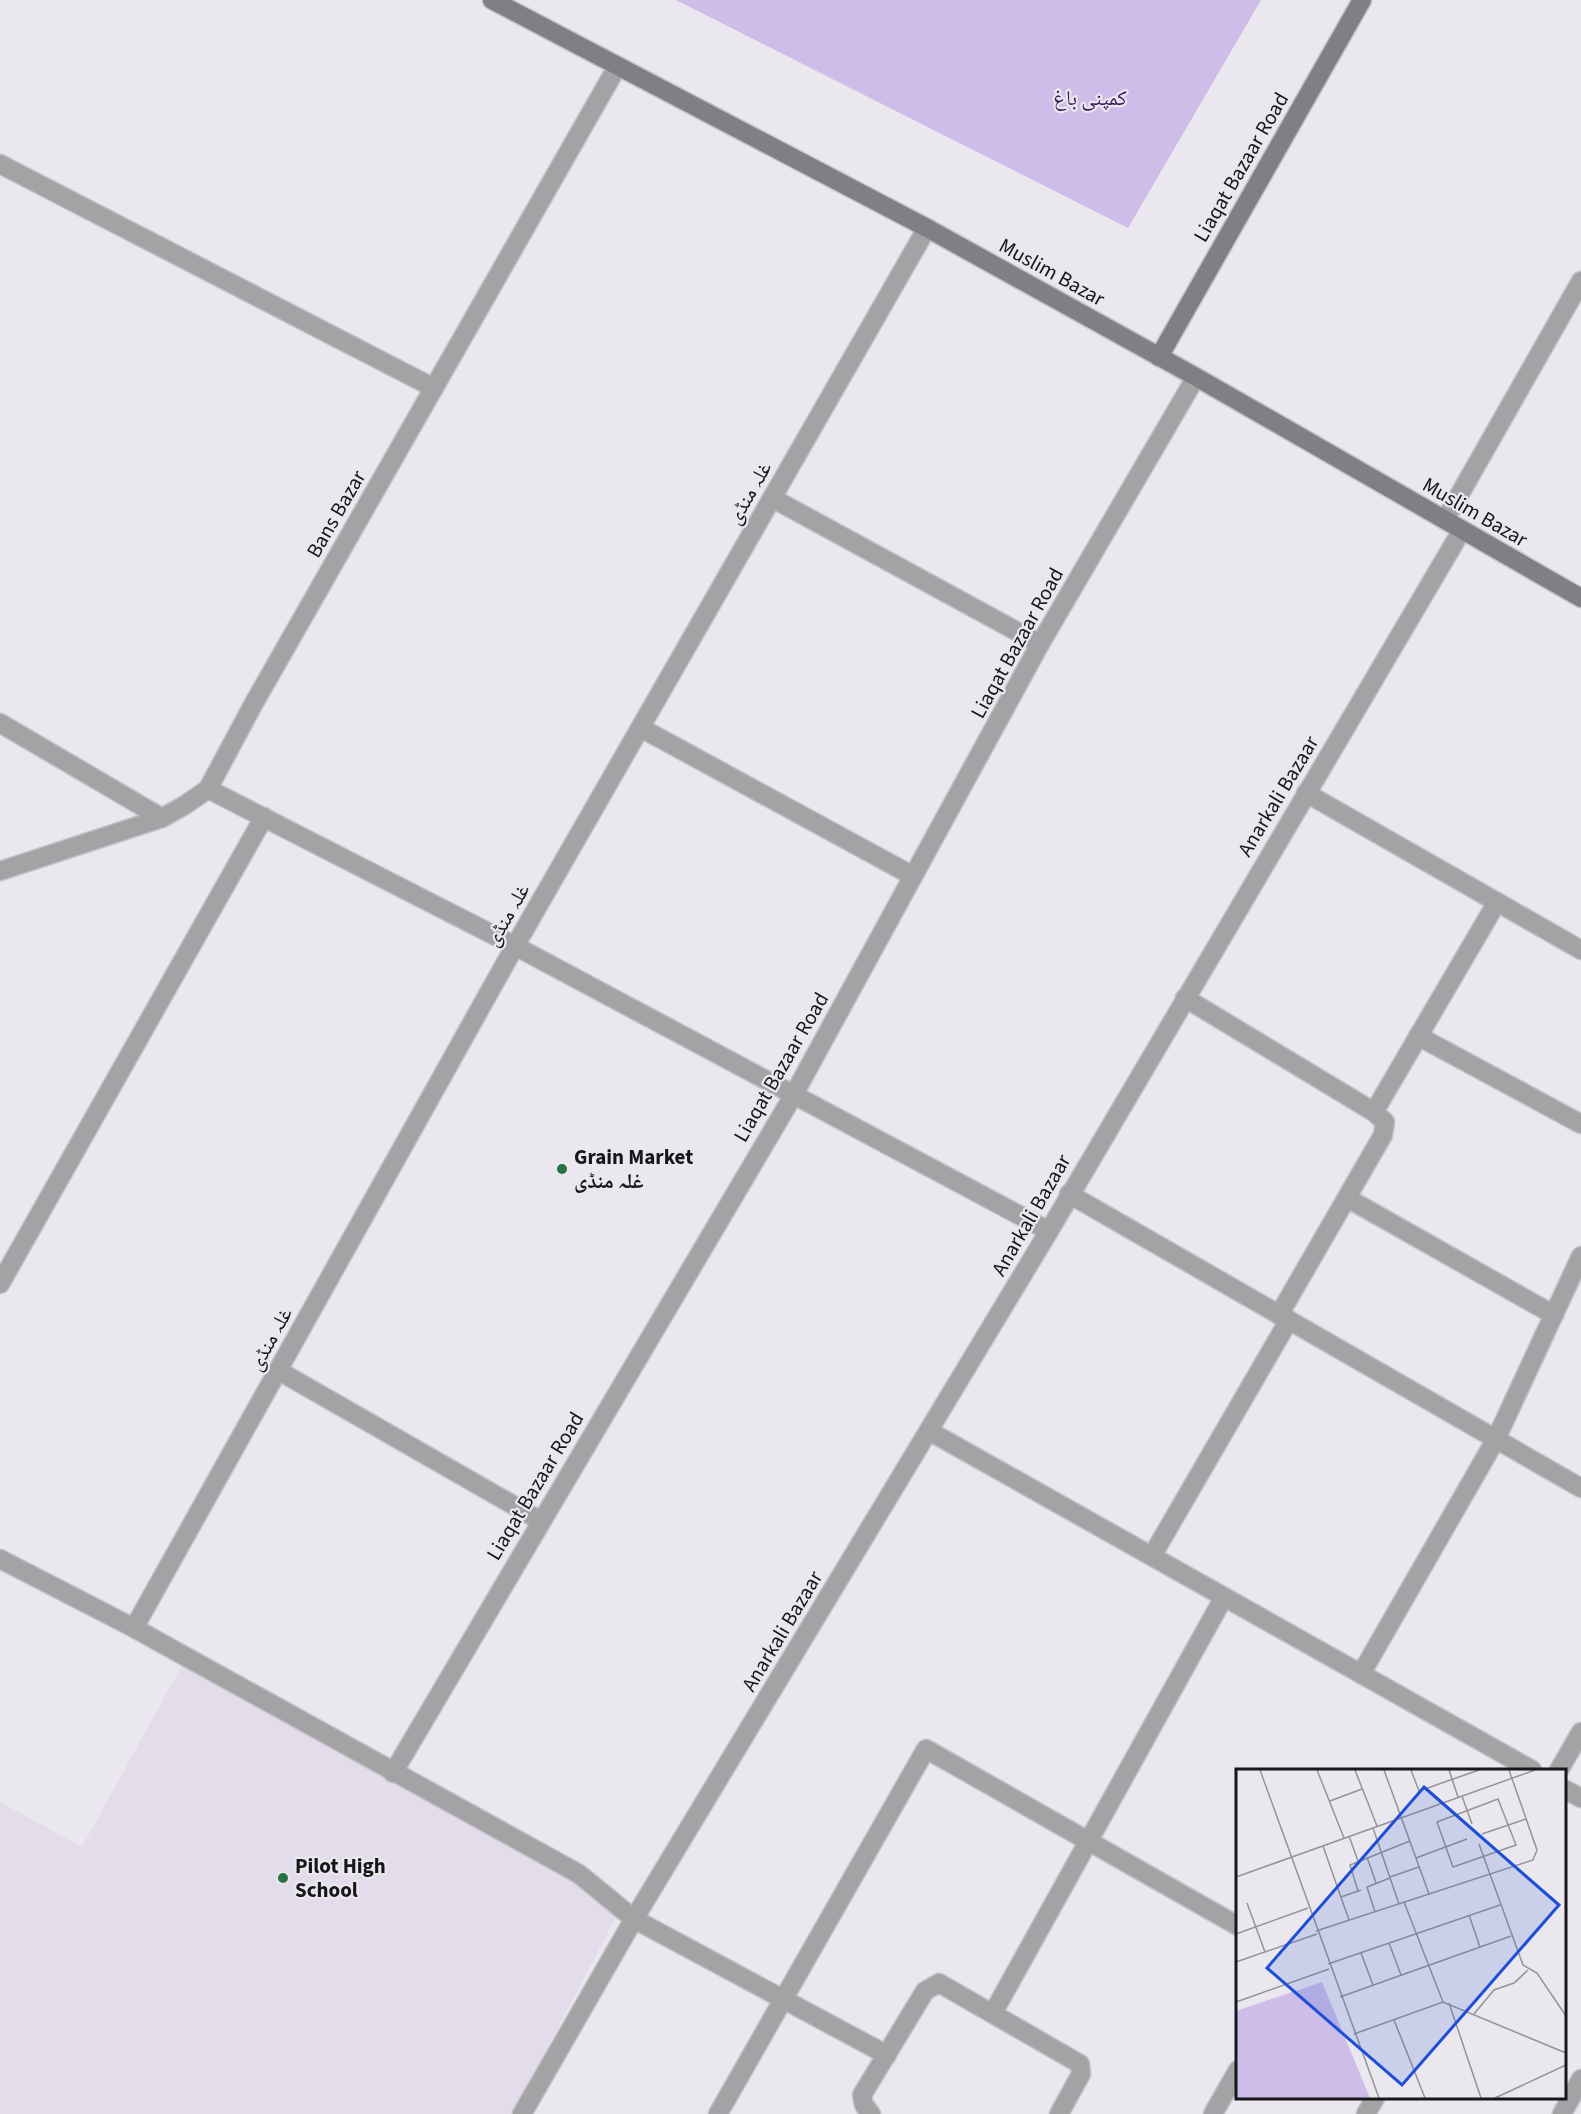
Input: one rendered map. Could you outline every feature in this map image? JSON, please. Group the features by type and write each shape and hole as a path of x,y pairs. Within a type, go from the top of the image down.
{"main road":[{"name":"Muslim Bazar","path":"492,0 927,228 1196,377 1581,598"},
{"name":"Liaqat Bazaar Road","path":"1159,357 1362,0"}],"street":[{"name":"Bans Bazar","path":"0,871 162,818 208,789 254,703 616,67"},
{"path":"0,164 434,388"},
{"name":"غلہ منڈی","path":"134,1628 515,946 927,228"},
{"path":"1444,520 1581,281"},
{"name":"Liaqat Bazaar Road","path":"393,1773 793,1096 1040,644 1196,377"},
{"path":"772,498 1040,644"},
{"name":"Anarkali Bazaar","path":"522,2114 634,1919 1049,1231 1462,530"},
{"path":"0,723 162,818"},
{"path":"641,728 913,876"},
{"path":"208,789 515,946 1049,1231"},
{"path":"1306,793 1581,950"},
{"path":"0,1284 264,817"},
{"path":"1374,1112 1497,902"},
{"path":"1152,1556 1383,1135 1385,1122 1374,1112 1185,998"},
{"path":"1418,1036 1581,1124"},
{"path":"1069,1194 1581,1488"},
{"path":"1347,1198 1554,1316"},
{"path":"1361,1674 1496,1439 1581,1256"},
{"path":"279,1371 541,1521"},
{"path":"929,1431 1530,1769"},
{"path":"0,1559 134,1628 579,1874 634,1919 887,2055"},
{"path":"993,2013 1224,1597"},
{"path":"1560,1769 1581,1732"},
{"path":"718,2114 926,1749 1236,1925"},
{"path":"1566,1790 1581,1798"},
{"path":"871,2114 864,2105 862,2095 925,1991 939,1983 1080,2064 1081,2074 1059,2114"},
{"path":"1212,2114 1236,2073"},
{"path":"1562,2114 1581,2079"},
{"path":"1366,2114 1374,2099"}],"shaded area":[{"name":"Pilot High School","path":"186,1658 620,1909 513,2114 0,2114 0,1802 82,1847"}],"green space":[{"name":"کمپنی باغ","path":"676,0 1261,0 1128,228"}],"place":[{"name":"Grain Market غلہ منڈی","path":"562,1169"},
{"name":"Pilot High School","path":"283,1878"}]}
